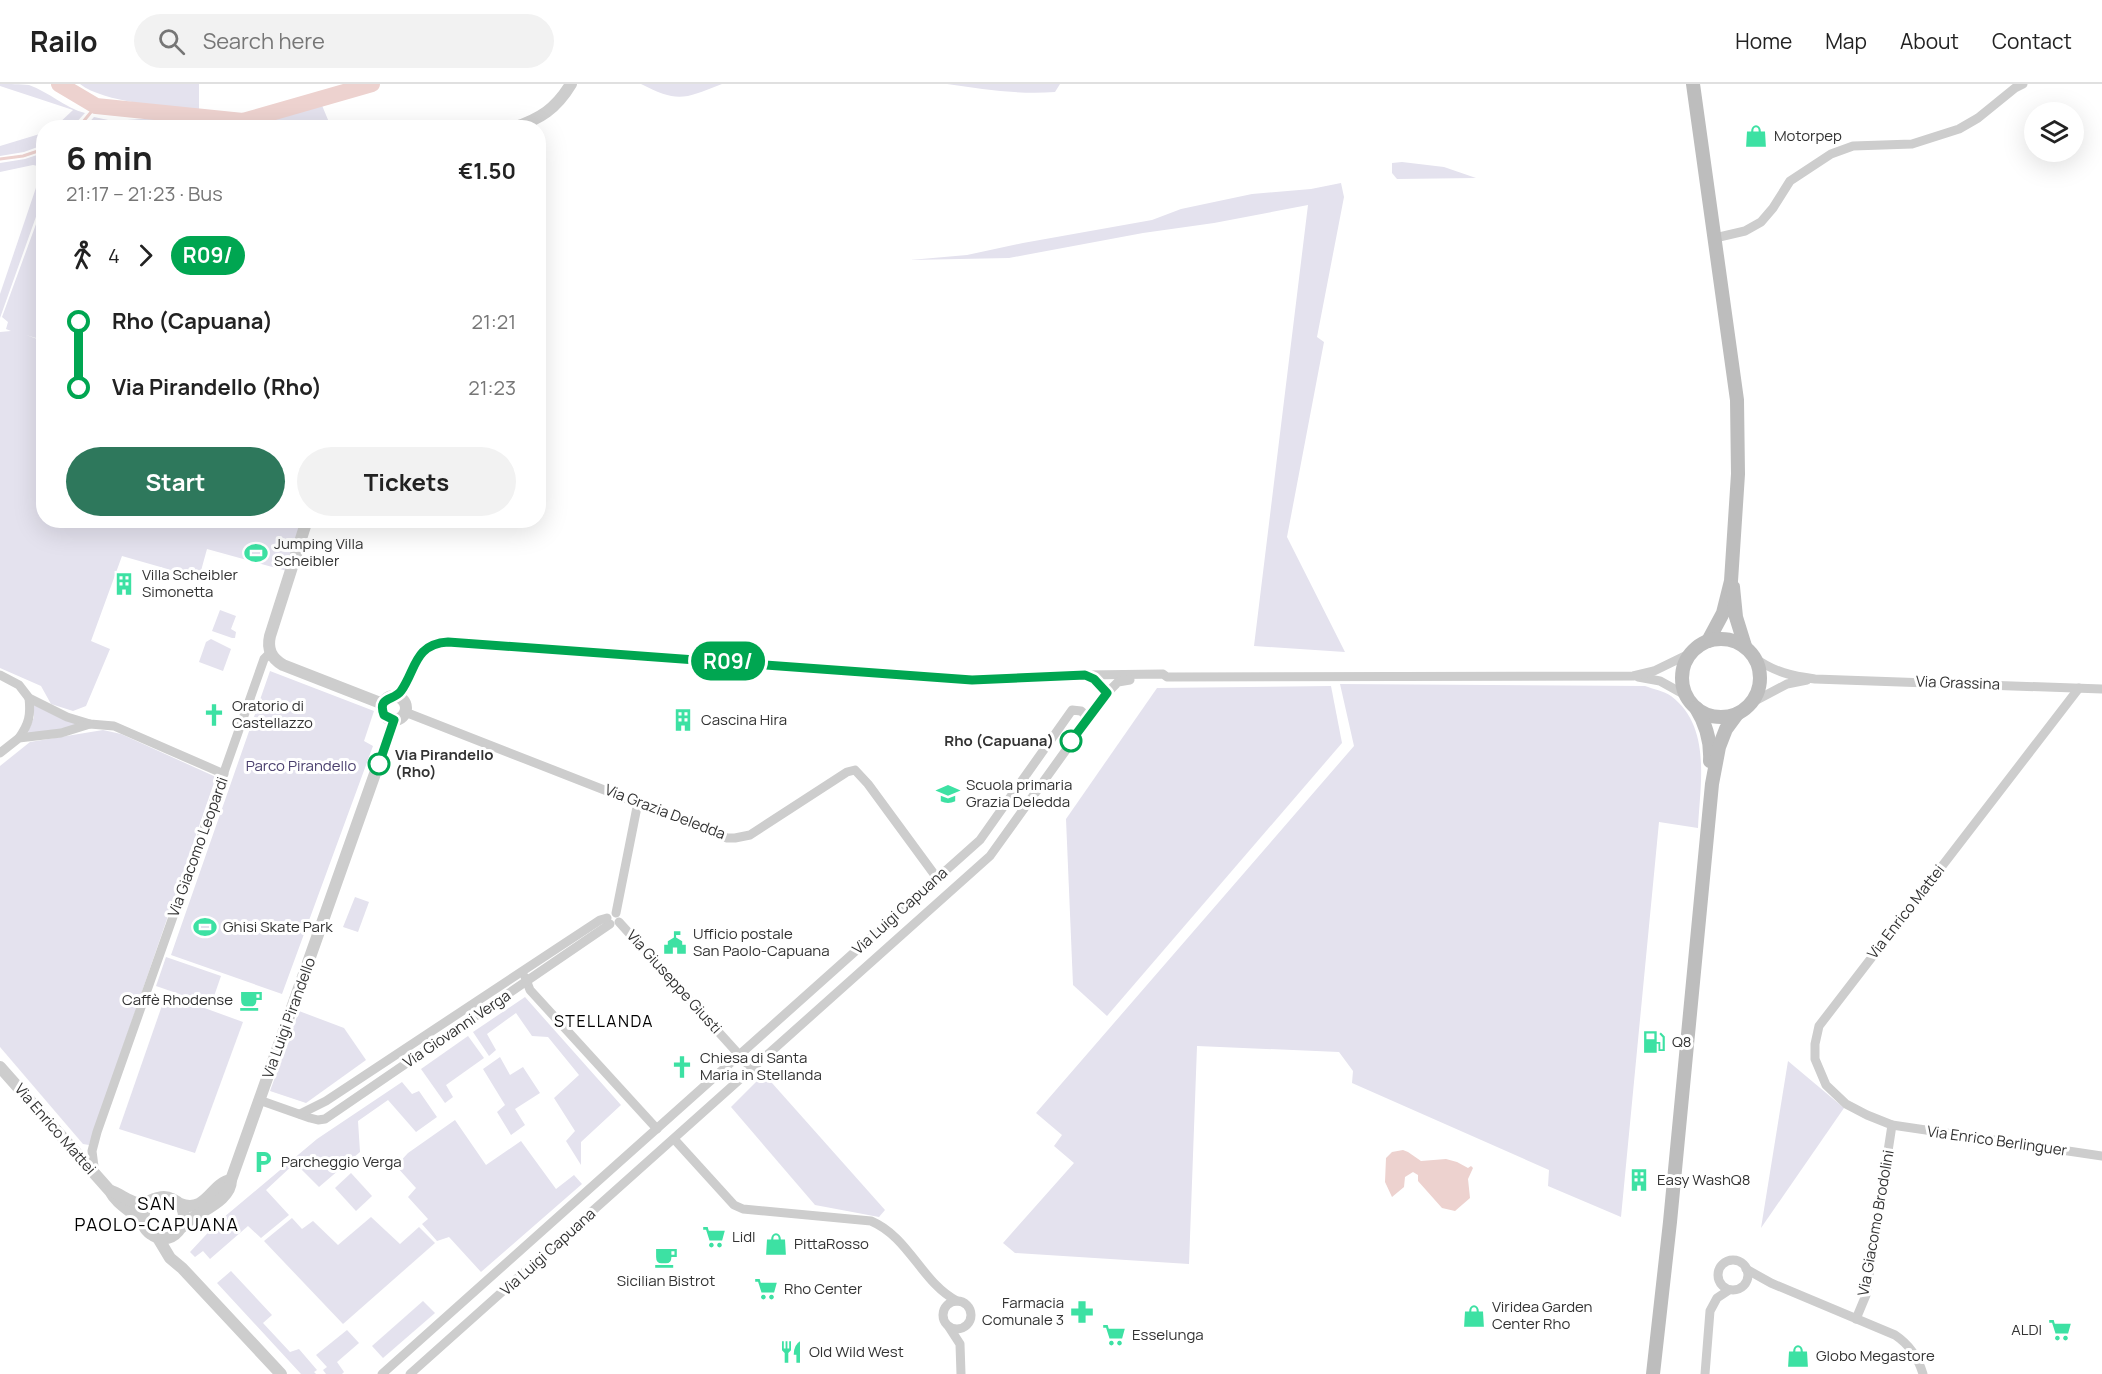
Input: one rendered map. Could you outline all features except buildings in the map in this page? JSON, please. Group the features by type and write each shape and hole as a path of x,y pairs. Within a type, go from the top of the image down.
{"main road":[{"path":"1693,84 1737,400 1738,474 1731,580 1723,613 1708,641"},
{"path":"1653,1374 1665,1274 1712,784 1719,747 1726,729 1737,714 1756,696 1761,680 1755,658 1745,646 1736,617 1731,580"},
{"path":"1712,784 1709,739 1702,718 1683,686 1682,674 1686,660 1691,653 1708,641 1733,640 1745,646"},
{"path":"1691,701 1713,716 1726,717 1737,714"}],"street":[{"path":"535,120 554,107 572,84"},
{"path":"1715,238 1745,231 1761,222 1790,181 1831,154 1853,146 1912,144 1959,129 1978,118 2023,84"},
{"name":"Via Giacomo Leopardi","path":"96,1176 92,1151 97,1132 264,659 270,653 270,636 304,528"},
{"path":"396,696 405,704 405,712 401,718 394,720 384,715 383,704 388,698 396,696 404,687 414,664 422,653 437,644 448,642 972,680 1085,675 1163,674 1167,677"},
{"path":"270,653 283,665 383,704"},
{"path":"1633,676 1654,671 1691,653"},
{"name":"Via Grassina","path":"1755,658 1774,670 1815,679 2102,689"},
{"path":"0,675 19,685 29,698 67,717 90,724 114,726 224,774"},
{"path":"1085,675 1094,679 1107,693 1122,680 1167,677 1633,676 1660,681 1691,701"},
{"name":"Via Grassina","path":"1751,703 1787,684 1815,679"},
{"name":"Via Enrico Mattei","path":"1893,1125 1846,1104 1826,1085 1815,1059 1815,1044 1819,1026 2079,688"},
{"name":"Via Luigi Capuana","path":"411,1374 990,855 1107,693"},
{"path":"0,753 19,738 28,726 29,698"},
{"name":"Via Luigi Capuana","path":"382,1374 980,840 1072,710 1081,711 1089,718"},
{"name":"Via Grazia Deledda","path":"405,712 727,837 743,837 760,829 847,772 855,770 868,784 937,878"},
{"name":"Via Luigi Pirandello","path":"180,1230 188,1220 208,1210 225,1195 231,1185 394,720"},
{"path":"19,738 61,733 90,724"},
{"path":"613,919 638,802"},
{"name":"Via Giuseppe Giusti","path":"613,919 752,1069"},
{"name":"Via Giovanni Verga","path":"300,1114 326,1101 600,920 613,919"},
{"name":"Via Giovanni Verga","path":"260,1100 318,1120 325,1119 526,982 613,919"},
{"path":"523,971 530,990 658,1128 674,1140 730,1202 738,1207 871,1221 884,1228 902,1245 932,1283 941,1300 944,1320 956,1335 962,1352"},
{"name":"Via Enrico Mattei","path":"0,1067 118,1202 144,1224"},
{"name":"Via Enrico Berlinguer","path":"1893,1125 2102,1156"},
{"name":"Via Giacomo Brodolini","path":"1856,1319 1866,1295 1893,1125"},
{"path":"231,1180 225,1181 195,1206 180,1204 170,1197 154,1199 145,1207 144,1224 151,1234 158,1238 170,1258 280,1373"},
{"name":"Via Enrico Mattei","path":"110,1191 138,1203 154,1199"},
{"path":"180,1204 185,1216 172,1243 172,1249 182,1268"},
{"path":"158,1238 169,1238 180,1230"},
{"path":"1729,1290 1721,1285 1718,1276 1724,1263 1734,1260 1743,1264 1746,1269 1747,1279 1743,1287"},
{"name":"Via Giacomo Brodolini","path":"1746,1269 1754,1275 1904,1341 1917,1357 1923,1374"},
{"path":"1705,1374 1710,1311 1717,1298 1729,1290 1757,1281 1772,1283"},
{"path":"932,1283 946,1295 968,1306 970,1318 962,1352 961,1374"},
{"path":"465,1301 474,1307 477,1316"},
{"path":"943,1314 946,1306 957,1301"},
{"path":"949,1327 962,1328 970,1318"},
{"path":"413,1347 413,1353 417,1358 428,1358"}],"green space":[{"path":"0,84 29,85 85,113 78,120 62,120 73,110 0,86"},
{"path":"80,84 199,84 199,111 120,100 104,96"},
{"path":"641,84 722,84 681,97 664,94"},
{"path":"947,84 1060,84 1055,92 1028,93"},
{"path":"321,103 328,120 264,120"},
{"path":"94,117 108,120 91,120"},
{"path":"155,118 177,120 127,120"},
{"path":"36,135 36,148 24,152 0,156 0,146"},
{"path":"36,155 36,166 0,172 0,163"},
{"path":"1392,163 1444,167 1476,178 1397,179 1392,173"},
{"path":"1341,183 1344,197 1317,337 1324,342 1287,537 1345,652 1254,646 1308,205 1009,258 910,260 967,255 1152,220 1181,209 1252,194 1311,189"},
{"path":"36,188 36,217 0,318 0,294"},
{"path":"36,224 36,338 26,335 36,339 36,528 300,528 287,571 207,549 199,578 122,556 91,641 110,649 86,706 73,711 51,704 41,686 0,668 0,332 11,331 6,329 8,322 2,317"},
{"path":"220,610 236,616 231,629 236,632 235,638 212,631"},
{"path":"211,639 231,649 223,671 199,662 206,642"},
{"name":"Parco Pirandello","path":"270,671 374,711 364,741 373,746 282,994 171,955"},
{"path":"1340,684 1645,686 1671,696 1684,709 1693,724 1701,757 1698,828 1659,822 1621,1217 1548,1186 1549,1170 1352,1083 1353,1071 1339,1052 1197,1046 1189,1264 1015,1253 1003,1243 1074,1163 1054,1146 1062,1135 1036,1113 1354,746"},
{"path":"1331,686 1342,743 1107,1016 1073,985 1066,819 1157,688"},
{"path":"32,701 81,725 27,735 34,717"},
{"path":"103,730 121,734 216,777 89,1145 83,1144 0,1047 0,766 30,742"},
{"path":"355,897 369,902 358,932 343,927"},
{"path":"166,957 221,976 211,1005 156,986"},
{"path":"166,994 243,1022 195,1153 119,1129"},
{"path":"525,997 621,1105 581,1142 581,1165 566,1141 575,1131 554,1098 579,1075 548,1037 532,1036 516,1013 487,1034 496,1050 489,1056 473,1032"},
{"path":"299,1011 344,1028 366,1060 306,1103 270,1091"},
{"path":"468,1036 484,1058 446,1085 453,1097 445,1103 421,1069"},
{"path":"500,1057 510,1075 523,1067 540,1093 515,1109 525,1125 511,1135 497,1112 505,1105 483,1069"},
{"path":"1788,1061 1844,1108 1761,1228"},
{"path":"764,1074 885,1210 879,1217 815,1205 731,1107"},
{"path":"402,1082 412,1094 419,1091 437,1117 416,1132 388,1100 358,1121 360,1152 319,1187 295,1163 266,1190 289,1215 261,1238 248,1226 210,1259 203,1251 195,1257 190,1252 217,1223 317,1139"},
{"path":"455,1120 486,1165 521,1141 556,1189 574,1175 582,1184 481,1272 449,1237 437,1241 422,1224 428,1219 408,1197 416,1188 396,1166 408,1153"},
{"path":"351,1173 372,1196 356,1211 335,1188"},
{"path":"371,1217 400,1244 419,1227 435,1243 343,1324 264,1241 292,1218 302,1229 313,1221 338,1245"},
{"path":"231,1271 272,1315 263,1323 290,1352 299,1349 317,1370 314,1372 316,1374 301,1374 217,1283"},
{"path":"423,1301 435,1313 383,1358 372,1346"},
{"path":"347,1330 359,1343 337,1362 344,1372 342,1374 326,1374 323,1370 327,1367 316,1355"}],"shaded area":[{"path":"1403,1150 1421,1161 1446,1159 1468,1168 1471,1166 1473,1168 1468,1179 1470,1198 1455,1211 1442,1208 1418,1181 1418,1175 1413,1172 1405,1177 1404,1187 1392,1197 1385,1182 1386,1158 1392,1152"}],"waterway":[{"path":"59,84 96,106 233,120"},
{"path":"246,120 372,84"},
{"path":"85,120 96,106"},
{"path":"0,159 36,152"}],"bus line":[{"name":"R09/","path":"379,764 394,720 384,715 382,707 384,701 396,696 404,687 414,664 422,653 437,644 448,642 972,680 1085,675 1094,679 1107,693 1071,741"}],"place":[{"name":"Motorpep","path":"1756,136"},
{"name":"Jumping Villa Scheibler","path":"256,553"},
{"name":"Villa Scheibler Simonetta","path":"124,584"},
{"name":"Oratorio di Castellazzo","path":"214,715"},
{"name":"Cascina Hira","path":"683,720"},
{"name":"Rho (Capuana)","path":"1071,741"},
{"name":"Via Pirandello (Rho)","path":"379,764"},
{"name":"Scuola primaria Grazia Deledda","path":"948,794"},
{"name":"Ghisi Skate Park","path":"205,927"},
{"name":"Ufficio postale San Paolo-Capuana","path":"675,943"},
{"name":"Caffè Rhodense","path":"251,1000"},
{"name":"Q8","path":"1654,1042"},
{"name":"Chiesa di Santa Maria in Stellanda","path":"682,1067"},
{"name":"Parcheggio Verga","path":"263,1162"},
{"name":"Easy WashQ8","path":"1639,1180"},
{"name":"Lidl","path":"714,1237"},
{"name":"PittaRosso","path":"776,1244"},
{"name":"Sicilian Bistrot","path":"666,1257"},
{"name":"Rho Center","path":"766,1289"},
{"name":"Farmacia Comunale 3","path":"1082,1312"},
{"name":"Viridea Garden Center Rho","path":"1474,1316"},
{"name":"ALDI","path":"2060,1330"},
{"name":"Esselunga","path":"1114,1335"},
{"name":"Old Wild West","path":"791,1352"},
{"name":"Globo Megastore","path":"1798,1356"}],"district":[{"name":"STELLANDA","path":"604,1021"},
{"name":"SAN PAOLO-CAPUANA","path":"157,1214"}]}
